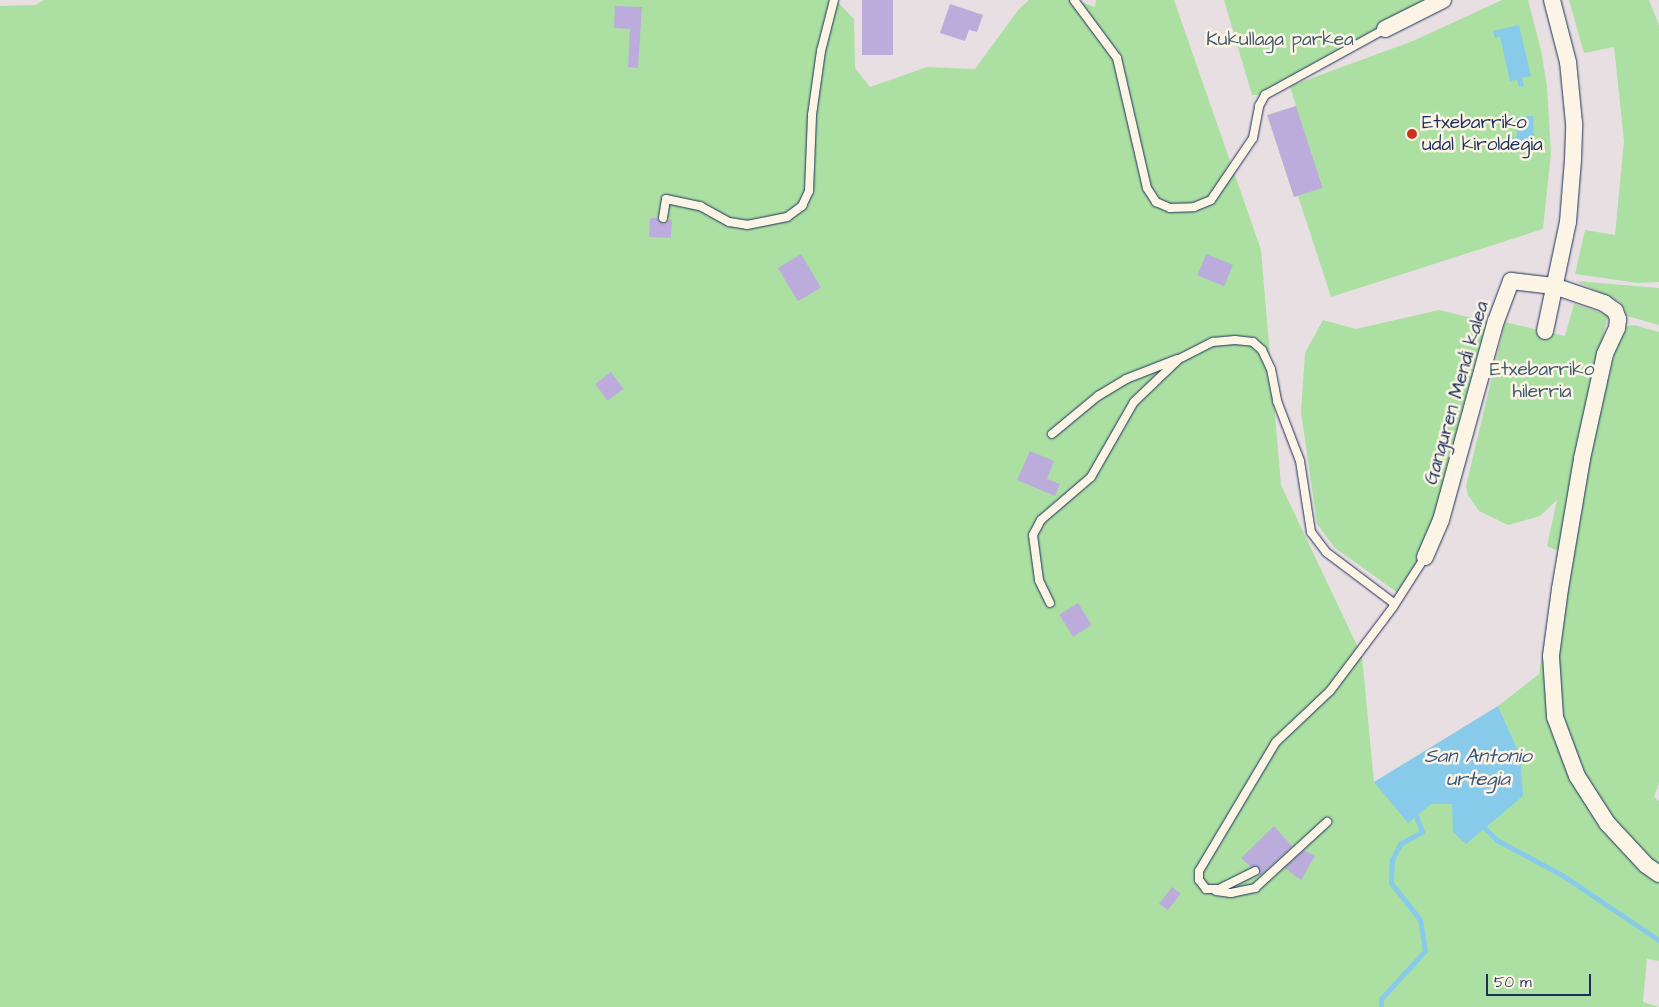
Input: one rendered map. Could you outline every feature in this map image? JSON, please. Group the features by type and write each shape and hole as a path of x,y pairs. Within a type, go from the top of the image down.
{"street":[{"path":"1385,29 1443,0"},
{"path":"1545,331 1571,195 1574,123 1568,62 1552,0"},
{"name":"Ganguren Mendi kalea","path":"1425,557 1441,520 1496,321 1511,281 1532,281 1554,286"},
{"path":"1554,286 1604,303 1615,310 1618,319 1605,354 1586,440 1560,589 1551,656 1555,717 1577,776 1607,823 1646,865 1659,874"}],"lane":[{"path":"663,218 666,199 700,206 729,222 747,225 787,217 802,206 809,191 812,115 821,52 834,0"},
{"path":"1074,0 1117,58 1147,188 1156,202 1170,208 1194,207 1210,200 1253,138 1259,106 1265,95 1385,29"},
{"path":"1052,434 1098,396 1126,379 1179,359 1213,342 1235,340 1253,342 1262,350 1300,461 1311,532 1326,552 1395,604"},
{"path":"1050,603 1039,580 1033,535 1041,520 1091,477 1134,402 1179,359"},
{"path":"1327,822 1255,888 1231,893 1206,889 1200,880 1199,871 1276,742 1330,691 1395,604 1425,557"},
{"path":"1206,889 1236,883 1255,871"}],"green space":[{"name":"Etxebarriko hilerria","path":"44,0 836,0 854,19 855,68 870,87 927,67 975,69 1019,9 1029,0 1076,0 1095,7 1096,0 1174,0 1261,250 1281,485 1362,656 1374,782 1431,804 1453,804 1453,832 1520,755 1498,706 1539,674 1559,551 1547,546 1557,500 1540,516 1508,525 1479,511 1468,495 1466,486 1505,322 1565,336 1574,304 1608,315 1589,394 1605,390 1621,327 1634,325 1659,332 1659,783 1654,797 1659,801 1659,961 1647,959 1643,1002 1659,1007 0,1007 0,6 35,5"},
{"name":"Kukullaga parkea","path":"1224,0 1443,0 1265,95 1252,95"},
{"name":"Etxebarriko udal kiroldegia","path":"1502,0 1528,0 1541,50 1547,86 1551,153 1543,229 1331,297 1298,196 1294,197 1267,115 1296,106 1290,86 1413,41"},
{"path":"1569,0 1649,0 1659,25 1659,282 1638,283 1575,274 1585,230 1615,235 1624,141 1614,47 1584,53"},
{"path":"1576,281 1659,288 1659,325 1627,316 1620,302"},
{"path":"1439,310 1489,322 1454,456 1421,557 1398,593 1335,548 1317,524 1301,412 1305,353 1323,320 1356,329"}],"water":[{"path":"1519,25 1531,76 1522,78 1524,86 1519,87 1517,80 1510,81 1500,37 1495,38 1493,31"},
{"path":"1533,116 1534,139 1527,139 1528,143 1516,148 1512,138 1517,136 1516,117"},
{"name":"San Antonio urtegia","path":"1498,706 1520,755 1523,796 1466,844 1453,832 1452,804 1431,804 1408,823 1374,782"}],"building":[{"path":"862,0 893,0 893,55 862,55"},
{"path":"950,4 983,15 977,32 969,30 965,41 940,33"},
{"path":"615,6 642,7 638,68 628,67 630,29 614,28"},
{"path":"1296,106 1323,188 1294,197 1267,115"},
{"path":"650,218 657,218 663,224 672,219 671,238 649,237"},
{"path":"801,254 821,287 798,301 778,268"},
{"path":"1206,254 1233,265 1224,286 1197,275"},
{"path":"611,372 624,389 608,401 595,384"},
{"path":"1030,451 1054,461 1047,479 1060,484 1055,496 1017,480"},
{"path":"1078,603 1092,625 1073,637 1059,615"},
{"path":"1274,826 1292,846 1260,876 1258,867 1251,867 1241,858"},
{"path":"1304,850 1315,856 1301,880 1285,868"},
{"path":"1172,887 1181,894 1168,910 1159,904"}],"waterway":[{"path":"1381,1007 1381,999 1425,951 1420,920 1391,883 1392,860 1400,844 1422,832 1416,816"},
{"path":"1485,828 1497,840 1564,876 1659,940"}],"place":[{"name":"Etxebarriko udal kiroldegia","path":"1412,134"}]}
